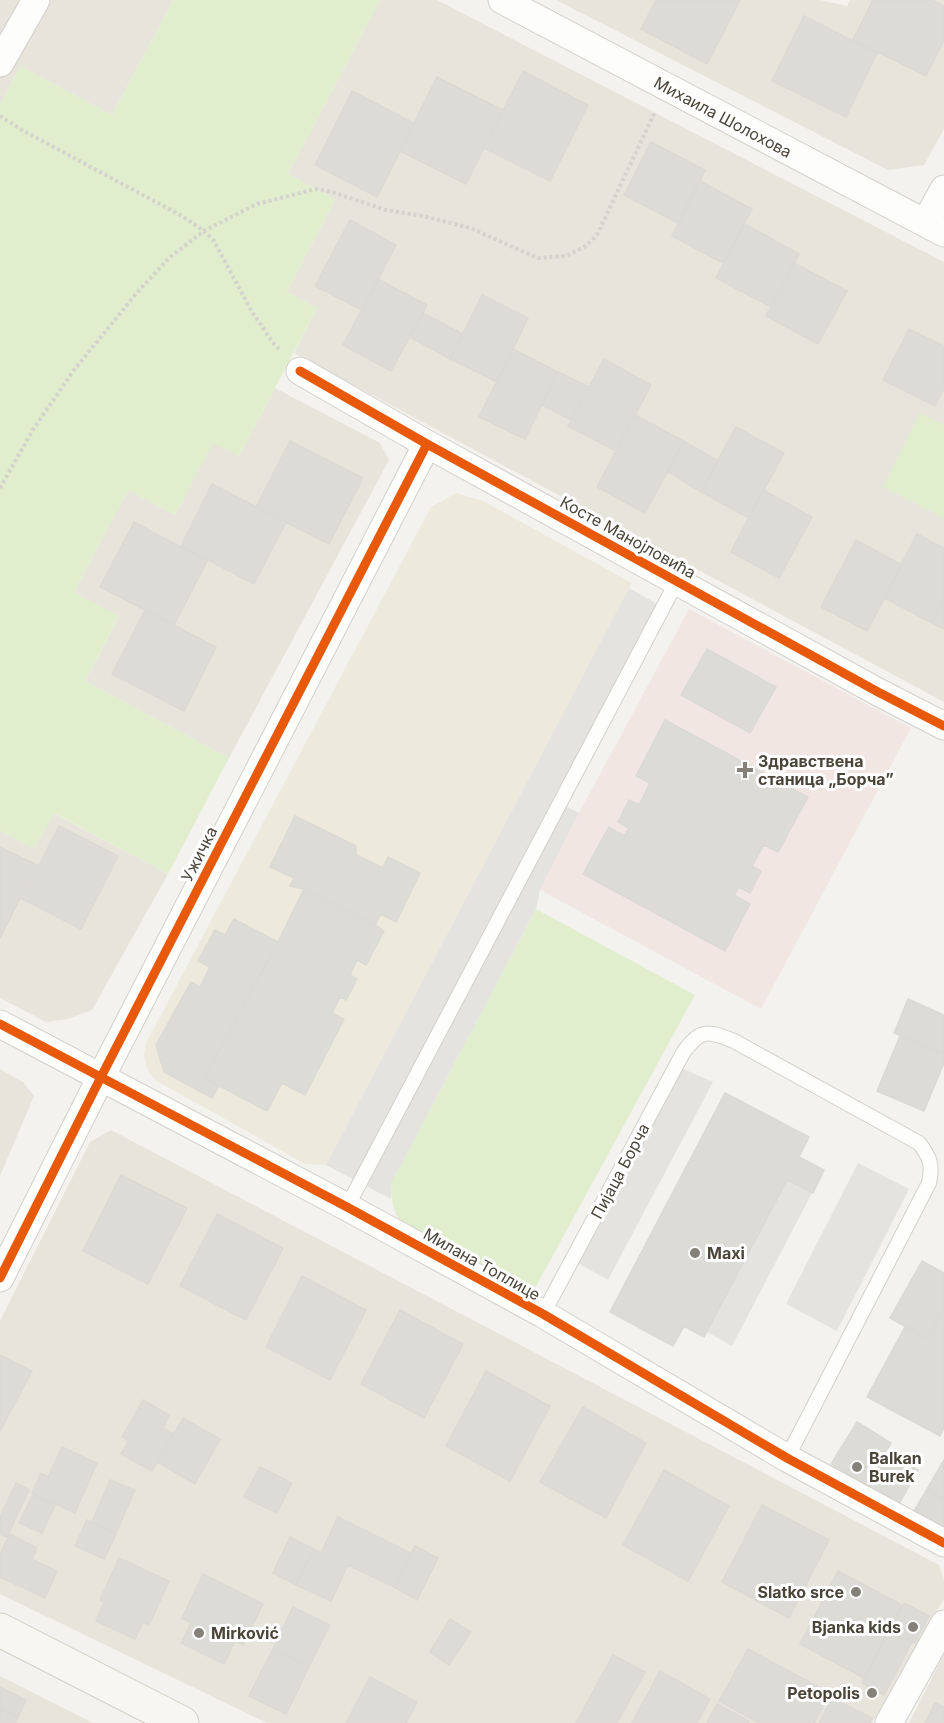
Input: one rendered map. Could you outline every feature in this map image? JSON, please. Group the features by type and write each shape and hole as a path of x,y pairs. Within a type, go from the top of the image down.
{"street":[{"path":"0,63 36,0"},
{"name":"Михаила Шолохова","path":"502,0 934,228"},
{"path":"934,228 944,189"},
{"name":"Косте Манојловића","path":"300,371 427,444 944,726"},
{"name":"Ужичка","path":"0,1278 427,444"},
{"name":"Милана Топлице","path":"0,1024 543,1314 787,1458 944,1543"},
{"path":"889,1723 944,1624"},
{"path":"0,1630 182,1723"}],"lane":[{"path":"347,1208 677,581"},
{"name":"Пијаца Борча","path":"543,1314 683,1053 693,1039 704,1034 718,1035 734,1041 918,1143 926,1151 930,1160 932,1171 929,1183 787,1458"}],"path":[{"path":"0,488 34,428 74,370 170,256 204,231 257,204 316,189 354,198 386,210 423,216 470,228 538,258 566,256 586,246 597,236 667,87"},
{"path":"0,116 182,216 204,231 214,241 252,312 274,344 300,371"}],"shaded area":[{"path":"0,0 173,0 112,115 20,66 0,104"},
{"path":"380,0 437,0 944,262 944,702 294,353 317,308 287,292 335,199 288,174"},
{"path":"556,0 820,0 847,6 850,0 944,0 944,129 924,165 888,170"},
{"path":"275,388 380,443 389,460 229,758 85,681 119,617 74,592 128,490 175,515 213,442 239,456"},
{"path":"456,493 483,501 632,583 326,1165 305,1164 155,1080 147,1069 144,1055 146,1043 431,507"},
{"path":"629,588 661,606 560,803 579,813 540,890 536,909 392,1182 391,1199 326,1165"},
{"name":"Здравствена станица „Борча”","path":"689,609 911,728 761,1009 540,890"},
{"path":"53,813 168,874 92,1010 68,1019 46,1022 0,998 0,831 34,849"},
{"path":"681,1068 713,1082 608,1280 578,1263"},
{"path":"0,1069 23,1082 34,1096 0,1176"},
{"path":"111,1130 939,1565 944,1581 944,1599 872,1723 267,1723 0,1594 0,1321 90,1142"},
{"path":"858,1163 909,1189 837,1331 786,1304"},
{"path":"787,1180 812,1193 732,1346 707,1332"},
{"path":"944,1654 944,1723 909,1723"},
{"path":"0,1676 93,1723 0,1723"}],"green space":[{"path":"173,0 380,0 288,174 335,199 287,292 317,308 239,456 213,443 175,515 128,490 74,592 119,616 85,681 229,758 168,874 54,813 34,849 0,831 0,104 20,66 112,115"},
{"path":"920,413 944,425 944,518 883,487"},
{"path":"536,909 695,995 533,1292 402,1224 394,1209 392,1182"}],"building":[{"path":"656,0 740,0 707,64 641,29"},
{"path":"873,0 932,0 944,6 944,40 926,76 853,40"},
{"path":"804,16 877,53 846,117 772,81"},
{"path":"523,71 588,105 550,181 484,148"},
{"path":"437,77 503,110 466,184 400,151"},
{"path":"352,91 414,123 377,197 315,165"},
{"path":"651,142 705,170 678,223 624,195"},
{"path":"700,181 752,209 723,263 672,236"},
{"path":"350,220 396,245 362,310 315,286"},
{"path":"745,224 799,254 771,307 716,278"},
{"path":"794,263 847,291 818,344 766,316"},
{"path":"378,279 427,305 391,371 343,345"},
{"path":"482,295 528,318 497,382 450,359"},
{"path":"423,313 463,334 450,359 410,337"},
{"path":"909,329 944,346 944,388 935,406 883,380"},
{"path":"513,349 558,372 525,439 479,417"},
{"path":"604,359 651,385 616,451 568,426"},
{"path":"558,372 589,387 571,420 542,405"},
{"path":"635,415 684,441 645,513 597,487"},
{"path":"736,427 784,453 749,518 701,492"},
{"path":"290,441 363,478 329,544 256,507"},
{"path":"684,441 718,461 701,492 667,471"},
{"path":"212,484 286,522 254,584 181,546"},
{"path":"763,490 812,517 779,578 731,552"},
{"path":"134,522 207,561 174,625 100,587"},
{"path":"917,534 944,548 944,600 932,623 884,598"},
{"path":"856,540 902,565 867,631 821,607"},
{"path":"944,600 944,629 932,623"},
{"path":"145,610 216,647 184,711 112,674"},
{"path":"707,649 776,687 750,733 681,695"},
{"path":"665,720 808,797 778,852 764,845 752,866 761,871 750,893 739,887 734,895 750,904 725,951 583,874 609,827 624,836 629,828 618,822 629,800 639,805 650,783 636,776"},
{"path":"295,816 356,846 356,855 383,868 388,857 420,873 396,922 381,914 375,925 304,889 290,886 294,878 270,867"},
{"path":"59,826 118,856 81,929 22,899"},
{"path":"0,847 37,865 0,938"},
{"path":"304,889 384,931 366,965 357,960 350,975 357,979 346,1000 340,997 332,1013 344,1019 305,1095 282,1083 267,1111 204,1078 278,942"},
{"path":"234,919 278,942 204,1078 219,1086 212,1098 164,1072 156,1045 191,982 200,987 210,967 198,961 215,930 225,935"},
{"path":"908,999 944,1015 944,1054 894,1033"},
{"path":"900,1036 944,1054 944,1063 924,1111 877,1091"},
{"name":"Maxi","path":"725,1093 809,1137 799,1157 824,1170 813,1193 787,1180 704,1337 684,1326 673,1346 610,1312"},
{"path":"121,1175 187,1208 148,1284 83,1251"},
{"path":"217,1214 283,1248 246,1320 180,1286"},
{"path":"922,1261 944,1273 944,1308 927,1339 890,1318"},
{"path":"302,1276 366,1310 330,1380 266,1347"},
{"path":"944,1308 944,1428 940,1436 867,1397 905,1327 927,1339"},
{"path":"400,1310 463,1344 424,1418 361,1384"},
{"path":"0,1355 32,1371 0,1431"},
{"path":"486,1371 550,1406 510,1481 446,1446"},
{"path":"143,1400 169,1415 163,1428 173,1434 152,1471 121,1454 129,1441 122,1437"},
{"path":"583,1407 646,1443 606,1518 540,1482"},
{"path":"183,1418 220,1439 195,1484 157,1462"},
{"path":"857,1422 891,1443 867,1485 831,1464"},
{"path":"62,1447 97,1463 75,1513 32,1493 41,1473 48,1477"},
{"path":"886,1452 918,1470 899,1504 867,1485"},
{"path":"944,1460 944,1500 927,1489"},
{"path":"260,1467 292,1483 277,1513 244,1497"},
{"path":"664,1470 729,1506 688,1581 623,1545"},
{"path":"110,1480 135,1490 116,1533 92,1522"},
{"path":"16,1483 29,1490 7,1537 0,1534 0,1517"},
{"path":"927,1489 944,1500 944,1528 914,1511"},
{"path":"33,1495 55,1505 42,1533 19,1523"},
{"path":"762,1505 829,1540 789,1618 722,1582"},
{"path":"338,1517 411,1553 394,1587 348,1565 331,1601 296,1585 314,1549 321,1553"},
{"path":"87,1520 116,1534 104,1559 75,1546"},
{"path":"10,1534 37,1548 32,1559 57,1571 45,1598 0,1577 0,1554"},
{"path":"290,1537 314,1549 296,1585 273,1573"},
{"path":"415,1546 438,1558 417,1600 394,1587"},
{"path":"119,1558 169,1581 149,1625 143,1622 135,1639 96,1621 104,1602 100,1600"},
{"path":"838,1571 902,1605 864,1678 800,1644"},
{"path":"203,1574 263,1604 243,1645 235,1641 224,1664 181,1643 191,1623 182,1618"},
{"path":"904,1603 929,1616 915,1643 891,1630"},
{"path":"293,1607 330,1625 309,1667 273,1649"},
{"path":"450,1619 471,1632 449,1665 430,1652"},
{"path":"890,1630 912,1642 884,1695 862,1683"},
{"path":"273,1649 309,1667 286,1714 249,1696"},
{"path":"748,1649 830,1693 814,1723 759,1723 719,1701"},
{"path":"613,1655 645,1672 617,1723 576,1723"},
{"path":"660,1671 710,1699 697,1723 632,1723"},
{"path":"370,1677 417,1702 406,1723 346,1723"},
{"path":"0,1687 26,1700 18,1717 0,1708"},
{"path":"832,1698 872,1718 870,1723 819,1723"},
{"path":"935,1703 944,1707 944,1723 925,1723"},
{"path":"717,1704 749,1721 748,1723 707,1723"},
{"path":"0,1709 18,1717 15,1723 0,1723"}],"cycle path":[{"path":"300,371 427,444 944,726"},
{"path":"0,1278 427,444"},
{"path":"0,1024 347,1207 543,1314 787,1458 944,1543"}],"place":[{"name":"Здравствена станица „Борча”","path":"745,770"},
{"name":"Maxi","path":"695,1253"},
{"name":"Balkan Burek","path":"857,1467"},
{"name":"Slatko srce","path":"856,1592"},
{"name":"Bjanka kids","path":"913,1627"},
{"name":"Mirković","path":"199,1633"},
{"name":"Petopolis","path":"872,1693"}]}
